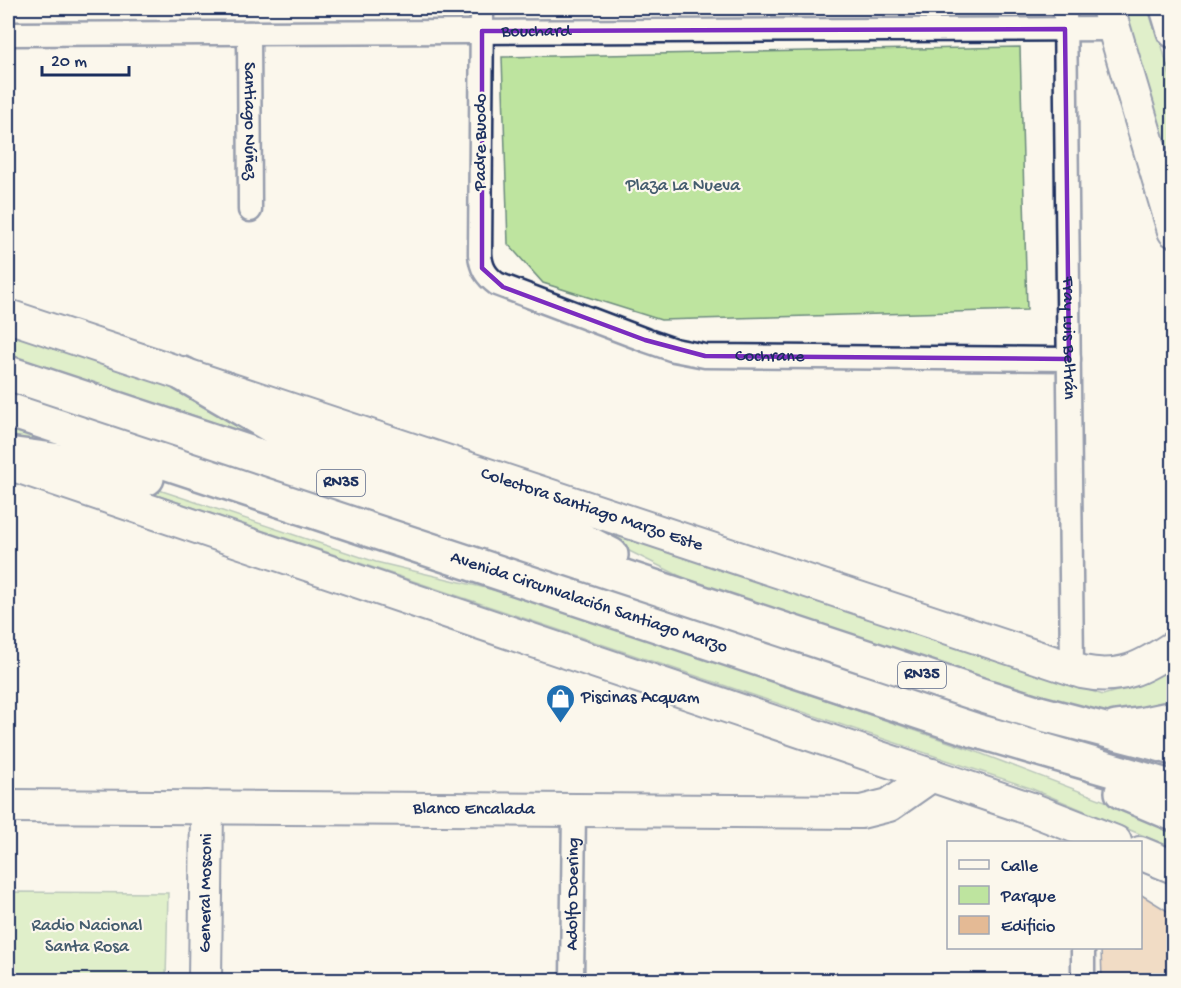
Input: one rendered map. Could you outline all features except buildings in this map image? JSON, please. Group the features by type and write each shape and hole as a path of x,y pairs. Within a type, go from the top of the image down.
{"main road":[{"path":"1167,8 1173,31"},
{"name":"Avenida Circunvalación Santiago Marzo","path":"8,373 984,696 1173,748"},
{"path":"183,374 307,445 570,534 588,542 674,593"},
{"name":"Avenida Circunvalación Santiago Marzo","path":"8,410 974,729 1173,788"},
{"path":"8,454 99,465 389,554 530,583"},
{"path":"1095,728 1129,727 1173,718"},
{"path":"974,729 1173,814"}],"street":[{"name":"Padre Buodo","path":"482,8 480,254 482,268 486,275"},
{"name":"Fray Luis Beltrán","path":"1065,18 1072,668"},
{"name":"Bouchard","path":"8,34 482,32 1111,18"},
{"path":"1111,18 1173,231"},
{"name":"Santiago Núñez","path":"249,33 250,210"},
{"name":"Cochrane","path":"486,275 503,287 645,340 674,350 705,356 1069,359"},
{"name":"Colectora Santiago Marzo Este","path":"8,316 1072,668 1104,675 1127,672 1147,664 1173,647"},
{"path":"8,464 932,775 1031,809 1084,836 1106,841"},
{"name":"Blanco Encalada","path":"8,806 861,812 889,805 932,775"},
{"name":"General Mosconi","path":"205,981 207,807"},
{"name":"Adolfo Doering","path":"572,981 574,810"},
{"path":"1142,854 1173,867"},
{"path":"1083,949 1083,981"}],"highlighted area":[{"path":"1065,29 1069,359 705,356 645,340 503,287 482,268 482,31"}],"green space":[{"path":"1118,8 1152,8 1173,88 1173,193"},
{"name":"Plaza La Nueva","path":"1020,47 1027,310 661,320 543,283 508,244 502,57"},
{"path":"8,331 183,391 259,437 8,355"},
{"path":"8,425 75,447 8,440"},
{"path":"319,433 1103,695 1131,687 1173,666 1173,704 1109,714 1087,712 718,595 597,535"},
{"path":"126,479 376,562 532,599 969,749 1173,827 1173,848 1030,788 124,484"},
{"name":"Radio Nacional Santa Rosa","path":"8,892 168,893 166,980 8,980"}],"place":[{"name":"Piscinas Acquam","path":"560,724"}]}
